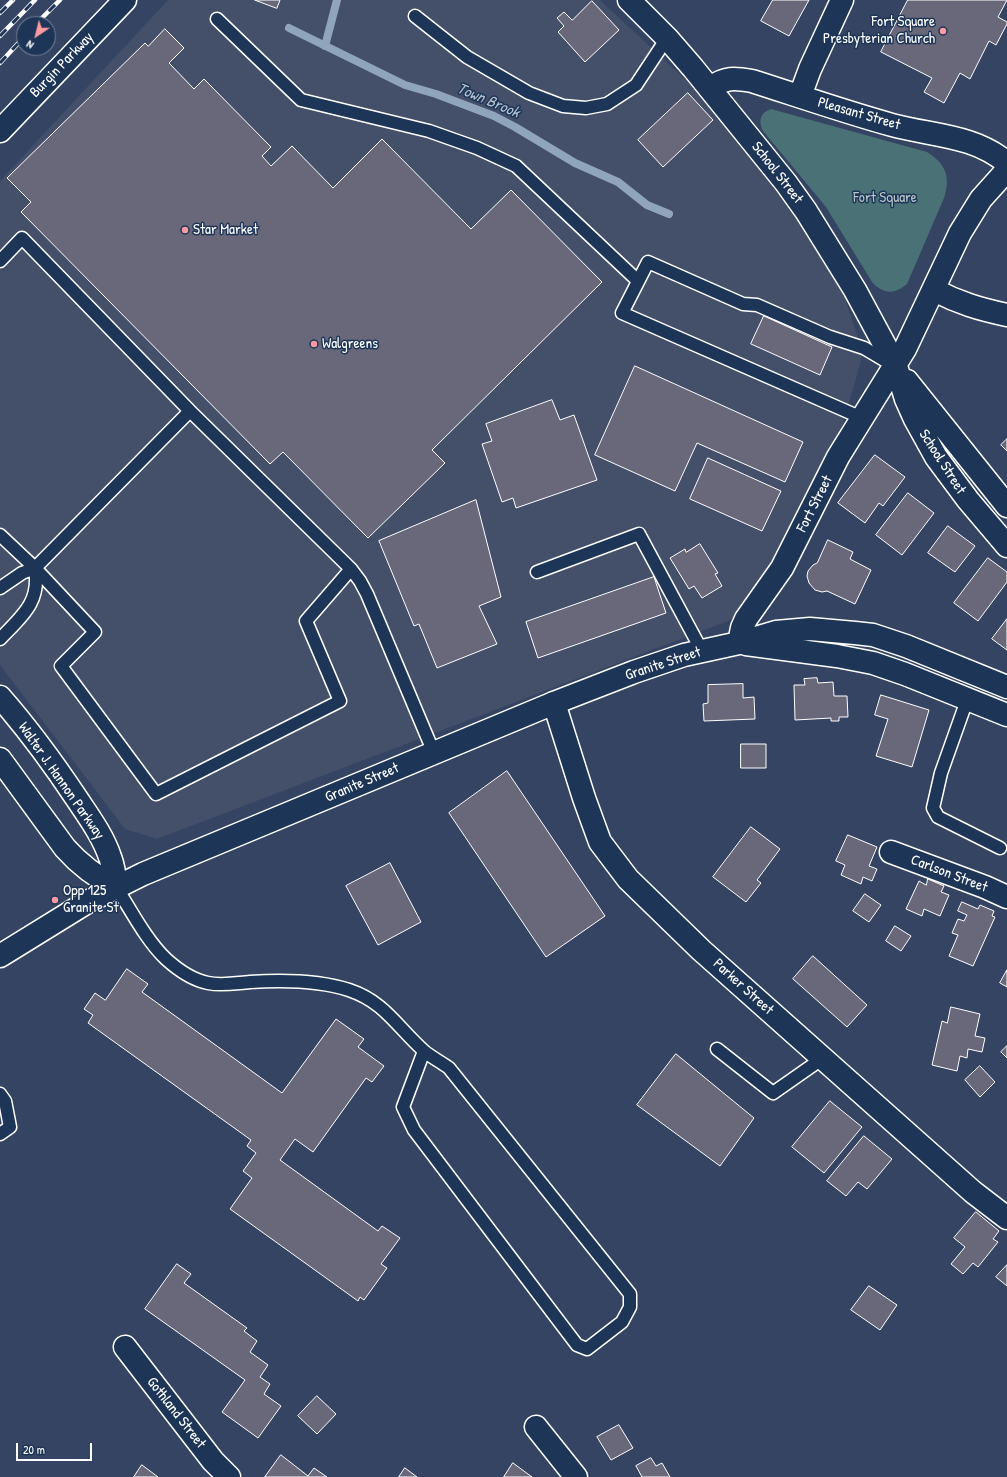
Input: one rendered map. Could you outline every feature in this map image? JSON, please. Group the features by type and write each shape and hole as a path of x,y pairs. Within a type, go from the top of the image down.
{"main road":[{"name":"Burgin Parkway","path":"0,131 125,0"},
{"name":"School Street","path":"629,0 667,38 710,88 806,210 855,290 896,366 915,419 936,457 968,500 1007,546"},
{"path":"800,96 810,69 842,0"},
{"name":"Pleasant Street","path":"710,88 729,78 752,81 893,125 967,141 990,151 1007,164"},
{"path":"896,366 916,328 960,233 981,199 1007,170"},
{"path":"934,290 975,308 1007,315"},
{"name":"School Street","path":"896,366 1007,506"},
{"name":"Fort Street","path":"739,644 742,628 746,619 782,568 838,457 896,366"},
{"name":"Granite Street","path":"0,956 70,912 143,874 554,703 646,668 702,651 739,644 758,636 776,632 810,629 855,632 906,646 1007,687"},
{"name":"Granite Street","path":"739,644 822,654 873,663 906,674 1007,715"},
{"name":"Walter J. Hannon Parkway","path":"0,697 40,746 95,825 110,857 116,887"},
{"name":"Parker Street","path":"554,703 584,798 600,842 628,879 701,950 974,1192 1007,1218"},
{"path":"0,759 54,834 76,861 101,879 116,887"},
{"name":"Carlson Street","path":"891,852 985,887 1007,897"},
{"name":"Gothland Street","path":"125,1347 213,1461 229,1477"},
{"path":"536,1427 576,1477"}],"lane":[{"path":"415,16 468,57 529,93 564,106 586,108 607,104 636,85 667,38"},
{"path":"217,19 301,100 429,131 477,148 516,166 638,281"},
{"path":"0,261 22,238 190,411 351,569 367,594 434,753"},
{"path":"862,418 622,313 648,262 744,304 757,305 830,337 864,348 896,366"},
{"path":"0,588 22,573 35,568 190,411"},
{"path":"537,572 639,534 702,651"},
{"path":"0,535 35,568 95,632 61,666 156,794 340,701 306,621 351,569"},
{"path":"0,639 26,612 32,601 36,590 37,579 35,568"},
{"path":"967,700 941,773 933,808 938,817 1000,848"},
{"path":"116,887 157,948 167,959 192,977 207,983 221,985 299,982 322,984 350,991 363,996 384,1009 424,1051 449,1068 630,1294 630,1307 622,1322 587,1349 577,1345 414,1130 403,1107 424,1051"},
{"path":"717,1049 773,1093 823,1058"},
{"path":"0,1094 5,1101 10,1127 0,1134"}],"shaded area":[{"path":"168,0 600,0 701,94 829,250 863,353 838,442 757,610 157,839 125,829 0,665 0,181"}],"green space":[{"name":"Fort Square","path":"771,109 927,152 943,166 947,177 944,198 907,284 902,288 889,292 884,291 872,282 826,207 763,131 760,120 761,117 764,113"}],"building":[{"path":"255,0 280,0 277,8"},
{"path":"773,0 809,0 789,36 761,21"},
{"path":"908,0 1007,0 998,17 1007,22 1007,24 996,45 989,41 970,79 960,73 944,103 924,92 932,78 881,52"},
{"path":"592,1 619,30 585,62 558,32 564,26 557,18 564,12 572,20"},
{"path":"165,29 184,48 169,63 194,89 204,79 271,147 262,156 271,166 292,146 333,188 382,139 471,229 511,190 602,282 432,450 445,463 368,538 283,452 270,464 21,212 31,202 7,178 145,43 148,46"},
{"path":"688,93 713,120 663,167 638,140"},
{"path":"764,316 832,347 820,375 751,344"},
{"path":"635,366 803,442 785,482 697,443 675,491 595,455"},
{"path":"552,400 560,420 574,415 597,480 516,508 513,498 502,502 482,444 492,441 486,424"},
{"path":"1007,439 1007,451 1001,445"},
{"path":"875,455 905,477 883,506 879,503 865,523 838,503"},
{"path":"708,458 781,491 762,531 690,499"},
{"path":"908,493 934,513 902,555 876,535"},
{"path":"476,500 501,597 479,606 497,644 437,668 419,624 414,626 379,541"},
{"path":"948,526 975,546 955,572 928,553"},
{"path":"828,540 853,552 850,559 871,570 855,604 827,591 822,592 815,590 809,583 807,576 808,571 817,563"},
{"path":"700,544 718,573 715,574 722,586 702,598 694,586 689,589 670,558 685,549 686,552"},
{"path":"988,558 1007,572 1007,582 978,621 954,603"},
{"path":"654,577 666,613 538,658 526,622"},
{"path":"1007,619 1007,650 992,639"},
{"path":"817,678 818,683 833,682 834,696 847,696 848,717 839,717 839,721 831,721 831,718 795,720 794,685 805,685 804,679"},
{"path":"743,684 743,698 754,697 755,719 704,721 703,704 708,703 708,685"},
{"path":"881,695 929,710 912,767 876,756 888,719 875,715"},
{"path":"741,744 766,744 766,768 741,768"},
{"path":"507,771 605,916 546,957 449,813"},
{"path":"751,827 780,849 757,880 761,883 746,902 713,877"},
{"path":"848,835 877,847 869,866 877,869 872,881 863,877 861,884 841,875 845,865 836,861"},
{"path":"390,863 421,922 378,945 346,886"},
{"path":"928,879 944,886 941,892 949,895 940,916 924,909 922,916 906,909 919,881 926,885"},
{"path":"865,894 881,905 869,922 853,911"},
{"path":"962,902 978,909 980,905 994,911 992,916 995,917 973,966 949,956 958,935 952,933 958,919 964,921 967,915 958,911"},
{"path":"895,926 911,936 901,951 886,941"},
{"path":"813,956 867,1005 847,1027 793,979"},
{"path":"127,969 148,984 142,992 282,1093 336,1019 364,1039 358,1047 384,1066 372,1082 366,1078 313,1152 295,1139 280,1160 378,1231 382,1226 400,1238 381,1264 387,1268 364,1300 360,1297 358,1301 230,1209 252,1178 243,1171 256,1153 247,1146 251,1140 88,1023 93,1015 84,1009 95,993 105,1000"},
{"path":"1007,970 1007,987 1000,983"},
{"path":"951,1007 980,1014 975,1036 985,1038 982,1052 968,1049 967,1058 960,1056 957,1071 932,1065 942,1021 947,1023"},
{"path":"1007,1046 1007,1058 1001,1052"},
{"path":"676,1054 754,1118 720,1166 637,1105"},
{"path":"980,1066 995,1082 980,1097 965,1080"},
{"path":"830,1101 862,1127 824,1173 792,1147"},
{"path":"864,1136 892,1159 867,1189 858,1182 846,1196 827,1181"},
{"path":"976,1212 999,1231 993,1239 998,1242 978,1267 973,1263 963,1274 951,1264 965,1247 954,1238"},
{"path":"177,1264 191,1274 184,1283 247,1328 244,1331 257,1341 250,1352 268,1365 260,1377 270,1384 264,1394 281,1406 258,1438 222,1412 245,1380 145,1309"},
{"path":"1007,1265 1007,1286 996,1277"},
{"path":"869,1286 897,1305 880,1330 851,1310"},
{"path":"317,1396 336,1414 317,1434 298,1416"},
{"path":"619,1425 633,1448 611,1460 597,1437"},
{"path":"281,1455 308,1476 314,1468 327,1477 265,1477"},
{"path":"651,1458 656,1466 662,1463 670,1477 642,1477 636,1466"},
{"path":"513,1463 532,1477 504,1477"},
{"path":"142,1465 158,1477 134,1477"},
{"path":"405,1468 417,1477 399,1477"}],"waterway":[{"path":"325,46 337,0"},
{"name":"Town Brook","path":"289,28 405,85 436,94 494,116 575,163 618,182 647,205 669,214"}],"railway":[{"path":"0,13 13,0"},
{"path":"0,36 35,0"},
{"path":"44,16 60,0"},
{"path":"0,63 16,46"}],"place":[{"name":"Fort Square Presbyterian Church","path":"943,31"},
{"name":"Star Market","path":"185,230"},
{"name":"Walgreens","path":"314,344"},
{"name":"Opp 125 Granite St","path":"55,900"}]}
